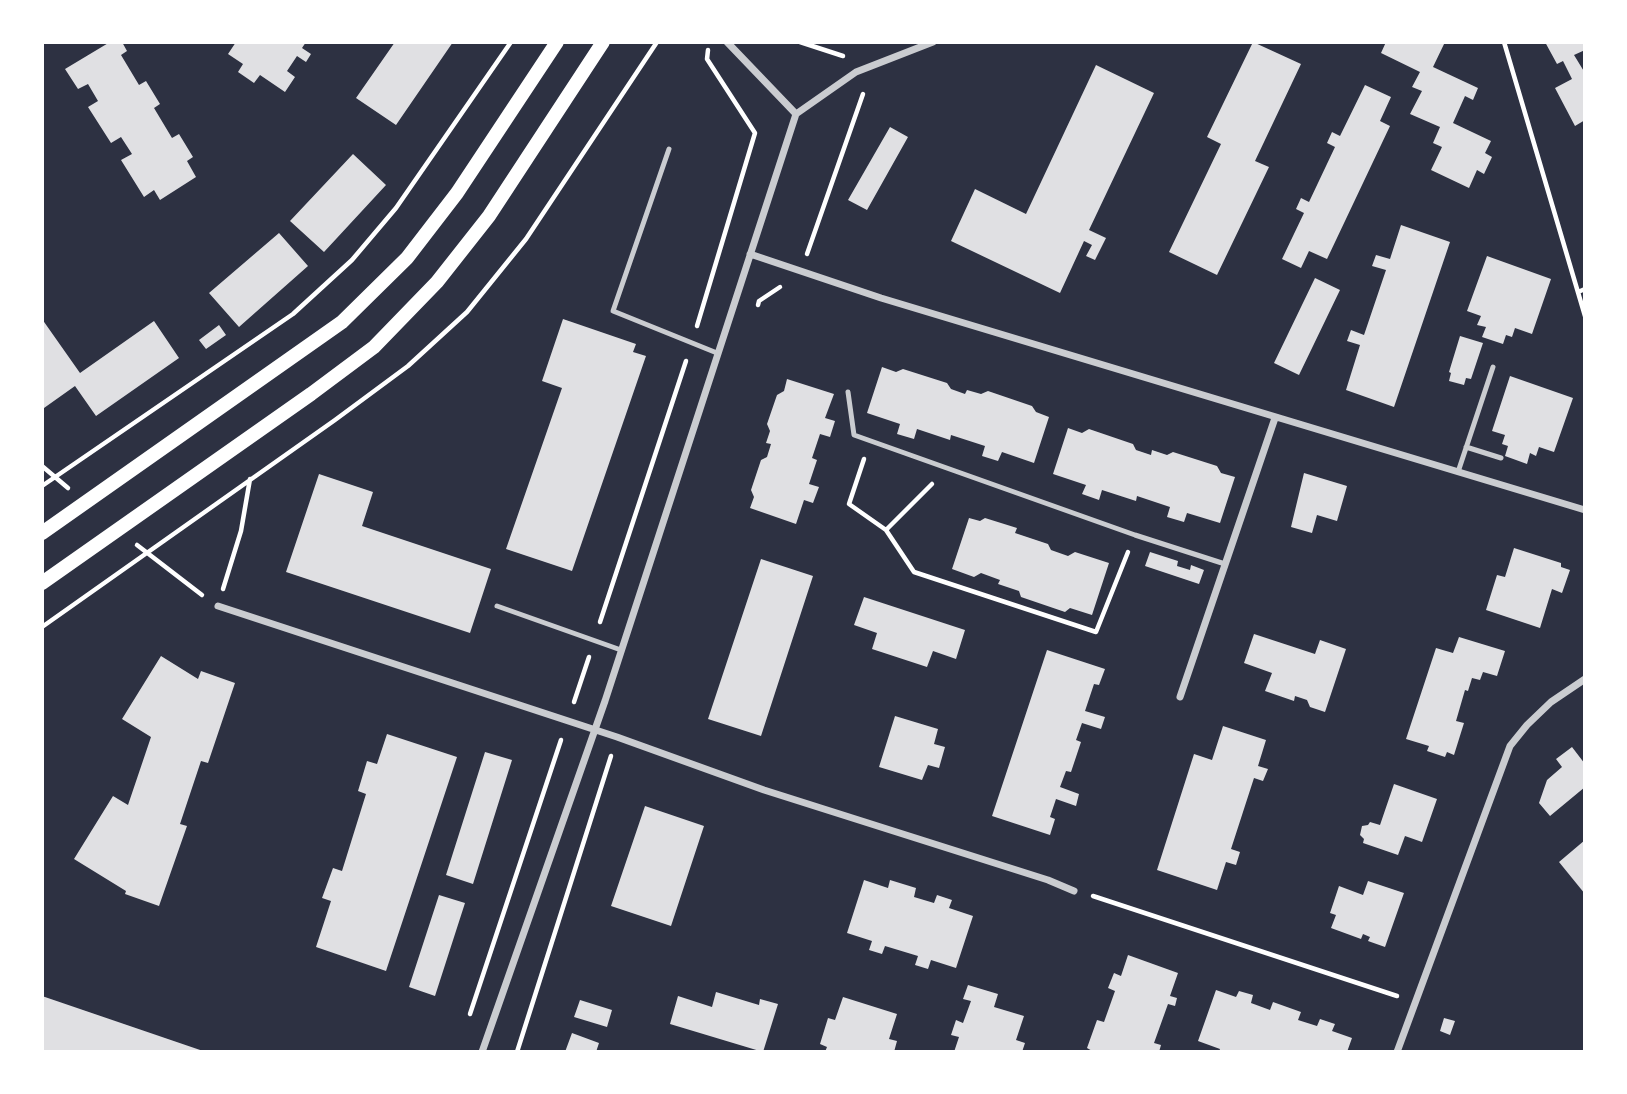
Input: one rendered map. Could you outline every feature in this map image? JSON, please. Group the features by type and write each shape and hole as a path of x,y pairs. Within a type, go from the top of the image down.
{"main road":[{"path":"42,533 342,322 408,258 457,193 557,42"},
{"path":"42,583 374,347 437,282 489,216 603,42"}],"street":[{"path":"727,42 796,114"},
{"path":"482,1052 621,650 796,114 856,72 933,42"},
{"path":"750,254 881,298 1585,510"},
{"path":"1180,697 1275,418"},
{"path":"218,606 593,729 764,790 1048,880 1074,891"},
{"path":"1397,1052 1510,746 1527,724 1551,702 1585,679"}],"lane":[{"path":"669,149 613,311 717,353"},
{"path":"1458,472 1493,367"},
{"path":"848,393 854,435 1135,535 1225,564"},
{"path":"1466,447 1501,458"},
{"path":"497,606 621,650"}],"path":[{"path":"42,486 293,314 352,260 396,208 510,42"},
{"path":"466,1026 692,342 755,133 707,59 709,42"},
{"path":"800,42 873,66 801,270"},
{"path":"1504,42 1585,316"},
{"path":"1578,292 1585,289"},
{"path":"870,440 849,504 886,530 914,572 1096,632 1135,535"},
{"path":"886,530 947,468"},
{"path":"167,570 218,606 241,531 250,478"},
{"path":"1074,891 1134,908 1415,1001"}],"building":[{"path":"110,42 122,42 127,51 121,55 139,85 146,81 160,104 154,108 172,138 179,134 193,157 187,161 196,177 160,200 154,190 144,197 121,160 132,154 121,137 111,143 88,107 98,101 88,84 78,89 65,69"},
{"path":"236,42 306,42 302,48 311,54 306,62 297,56 287,71 295,77 285,92 260,75 254,83 238,72 243,64 228,54"},
{"path":"395,42 453,42 396,125 356,98"},
{"path":"1253,42 1301,64 1255,161 1269,167 1217,275 1169,252 1221,144 1207,137"},
{"path":"1386,42 1445,42 1433,67 1478,88 1473,100 1465,96 1453,123 1491,141 1485,153 1492,157 1484,174 1477,170 1469,188 1431,170 1442,147 1433,143 1440,127 1410,114 1422,91 1412,87 1420,72 1381,53"},
{"path":"1545,42 1585,42 1585,50 1574,55 1585,73 1585,120 1575,126 1555,88 1572,79 1563,61 1557,64"},
{"path":"1096,65 1154,93 1089,230 1106,238 1095,260 1086,256 1092,245 1084,241 1060,293 951,241 975,189 1026,214"},
{"path":"1365,85 1391,97 1380,121 1390,126 1327,259 1309,251 1301,268 1282,259 1304,213 1296,209 1301,198 1309,202 1335,147 1327,143 1332,132 1340,136"},
{"path":"890,127 908,137 867,210 848,200"},
{"path":"353,154 386,185 324,252 290,221"},
{"path":"1401,225 1450,242 1394,407 1346,390 1360,345 1347,341 1351,330 1364,335 1386,270 1372,266 1376,255 1390,259"},
{"path":"279,233 308,266 239,327 209,293"},
{"path":"1487,256 1551,279 1532,334 1515,328 1512,337 1506,335 1503,344 1482,337 1486,327 1477,325 1481,316 1467,311"},
{"path":"1315,278 1340,290 1299,375 1274,363"},
{"path":"42,319 80,373 154,321 179,358 96,416 75,386 44,408"},
{"path":"563,319 636,344 633,352 646,356 572,571 506,549 562,388 542,381"},
{"path":"219,325 226,335 206,349 199,340"},
{"path":"1460,336 1483,343 1471,379 1466,378 1464,385 1449,381 1449,372"},
{"path":"882,367 896,372 903,369 947,383 951,389 965,394 967,390 981,394 988,391 1032,406 1036,412 1049,417 1034,463 1002,452 998,461 982,456 985,446 951,435 950,440 917,429 914,439 897,434 900,424 867,413"},
{"path":"1510,376 1573,398 1554,452 1539,447 1536,456 1530,453 1527,464 1505,456 1508,446 1502,444 1505,435 1492,431"},
{"path":"787,379 834,394 825,418 835,421 830,437 820,434 812,458 817,460 809,484 819,487 813,503 804,500 796,524 750,508 754,497 751,490 761,460 767,457 771,444 766,443 770,431 767,424 777,395 784,391"},
{"path":"1068,428 1082,433 1089,429 1133,444 1136,450 1151,455 1152,450 1167,455 1173,452 1217,466 1221,473 1235,477 1220,523 1187,513 1184,522 1167,517 1170,507 1137,496 1136,501 1102,490 1099,500 1082,494 1086,485 1053,474"},
{"path":"1304,473 1347,486 1337,521 1317,515 1312,533 1291,527"},
{"path":"319,474 373,492 362,526 491,569 470,633 286,572"},
{"path":"969,518 980,521 985,518 1017,528 1015,533 1048,544 1051,550 1068,556 1075,552 1109,563 1092,615 1070,608 1065,612 1021,597 1019,591 998,584 1000,580 981,573 974,577 952,569"},
{"path":"1514,548 1561,563 1561,567 1570,570 1562,593 1552,589 1540,628 1486,610 1497,575 1505,577"},
{"path":"1150,552 1178,561 1177,566 1190,570 1191,565 1204,570 1199,584 1145,566"},
{"path":"761,559 813,576 761,736 708,719"},
{"path":"864,597 965,630 956,659 933,651 927,667 872,649 877,633 854,625"},
{"path":"1254,634 1315,654 1320,640 1346,649 1325,712 1310,707 1307,700 1295,696 1294,701 1265,691 1272,673 1244,663"},
{"path":"1459,637 1505,651 1497,676 1483,672 1480,680 1472,678 1468,691 1465,690 1456,721 1464,723 1454,755 1447,752 1445,757 1427,751 1429,746 1406,739 1436,648 1453,653"},
{"path":"1047,650 1105,669 1099,685 1094,684 1085,711 1105,717 1101,729 1082,723 1076,740 1081,742 1071,772 1066,771 1060,787 1079,794 1076,806 1056,799 1050,817 1055,819 1050,835 992,816"},
{"path":"161,656 198,679 201,671 235,683 208,763 201,761 180,824 187,826 159,906 125,894 126,891 74,859 113,796 128,805 151,737 122,719"},
{"path":"895,716 938,729 934,744 945,747 939,768 928,765 922,780 879,767"},
{"path":"1223,726 1266,740 1258,766 1268,769 1263,781 1254,778 1231,849 1240,852 1236,865 1226,862 1217,890 1157,870 1194,754 1212,760"},
{"path":"387,734 457,757 386,971 316,947 331,901 322,898 333,868 342,871 366,794 358,791 367,761 377,764"},
{"path":"1572,747 1585,764 1585,787 1550,816 1539,803 1547,780 1562,767 1556,759"},
{"path":"485,752 512,760 473,884 446,875"},
{"path":"1394,784 1437,799 1422,842 1405,836 1398,855 1363,843 1364,839 1360,835 1362,826 1370,822 1380,825"},
{"path":"645,806 704,826 671,926 611,906"},
{"path":"1585,840 1585,894 1559,862"},
{"path":"864,880 888,888 890,880 916,888 914,897 934,903 937,895 952,900 949,908 973,916 956,968 931,960 928,969 915,965 918,956 885,946 882,954 869,950 872,941 847,933"},
{"path":"1368,881 1404,893 1385,947 1368,941 1370,937 1363,934 1361,939 1331,928 1336,915 1330,913 1339,886 1363,895"},
{"path":"439,895 465,903 435,996 409,987"},
{"path":"1128,955 1178,973 1170,996 1177,998 1175,1006 1168,1004 1154,1043 1161,1045 1159,1052 1094,1052 1087,1048 1097,1020 1104,1022 1115,991 1108,988 1114,973 1121,976"},
{"path":"968,985 998,994 994,1007 1024,1016 1016,1040 1025,1043 1022,1052 954,1052 959,1037 951,1035 956,1020 963,1023 971,1001 963,999"},
{"path":"1216,990 1236,997 1239,991 1253,995 1251,1003 1270,1010 1273,1002 1301,1012 1298,1020 1317,1026 1320,1019 1335,1024 1332,1031 1352,1038 1347,1052 1219,1052 1220,1049 1198,1041"},
{"path":"716,992 759,1005 760,999 778,1004 763,1052 670,1024 678,996 712,1007"},
{"path":"42,996 206,1052 42,1052"},
{"path":"843,997 897,1014 889,1039 897,1041 894,1052 825,1052 827,1047 820,1044 828,1018 835,1020"},
{"path":"580,1000 612,1010 607,1027 574,1017"},
{"path":"1444,1018 1455,1021 1450,1035 1440,1031"},
{"path":"572,1033 599,1043 596,1052 565,1052"}]}
